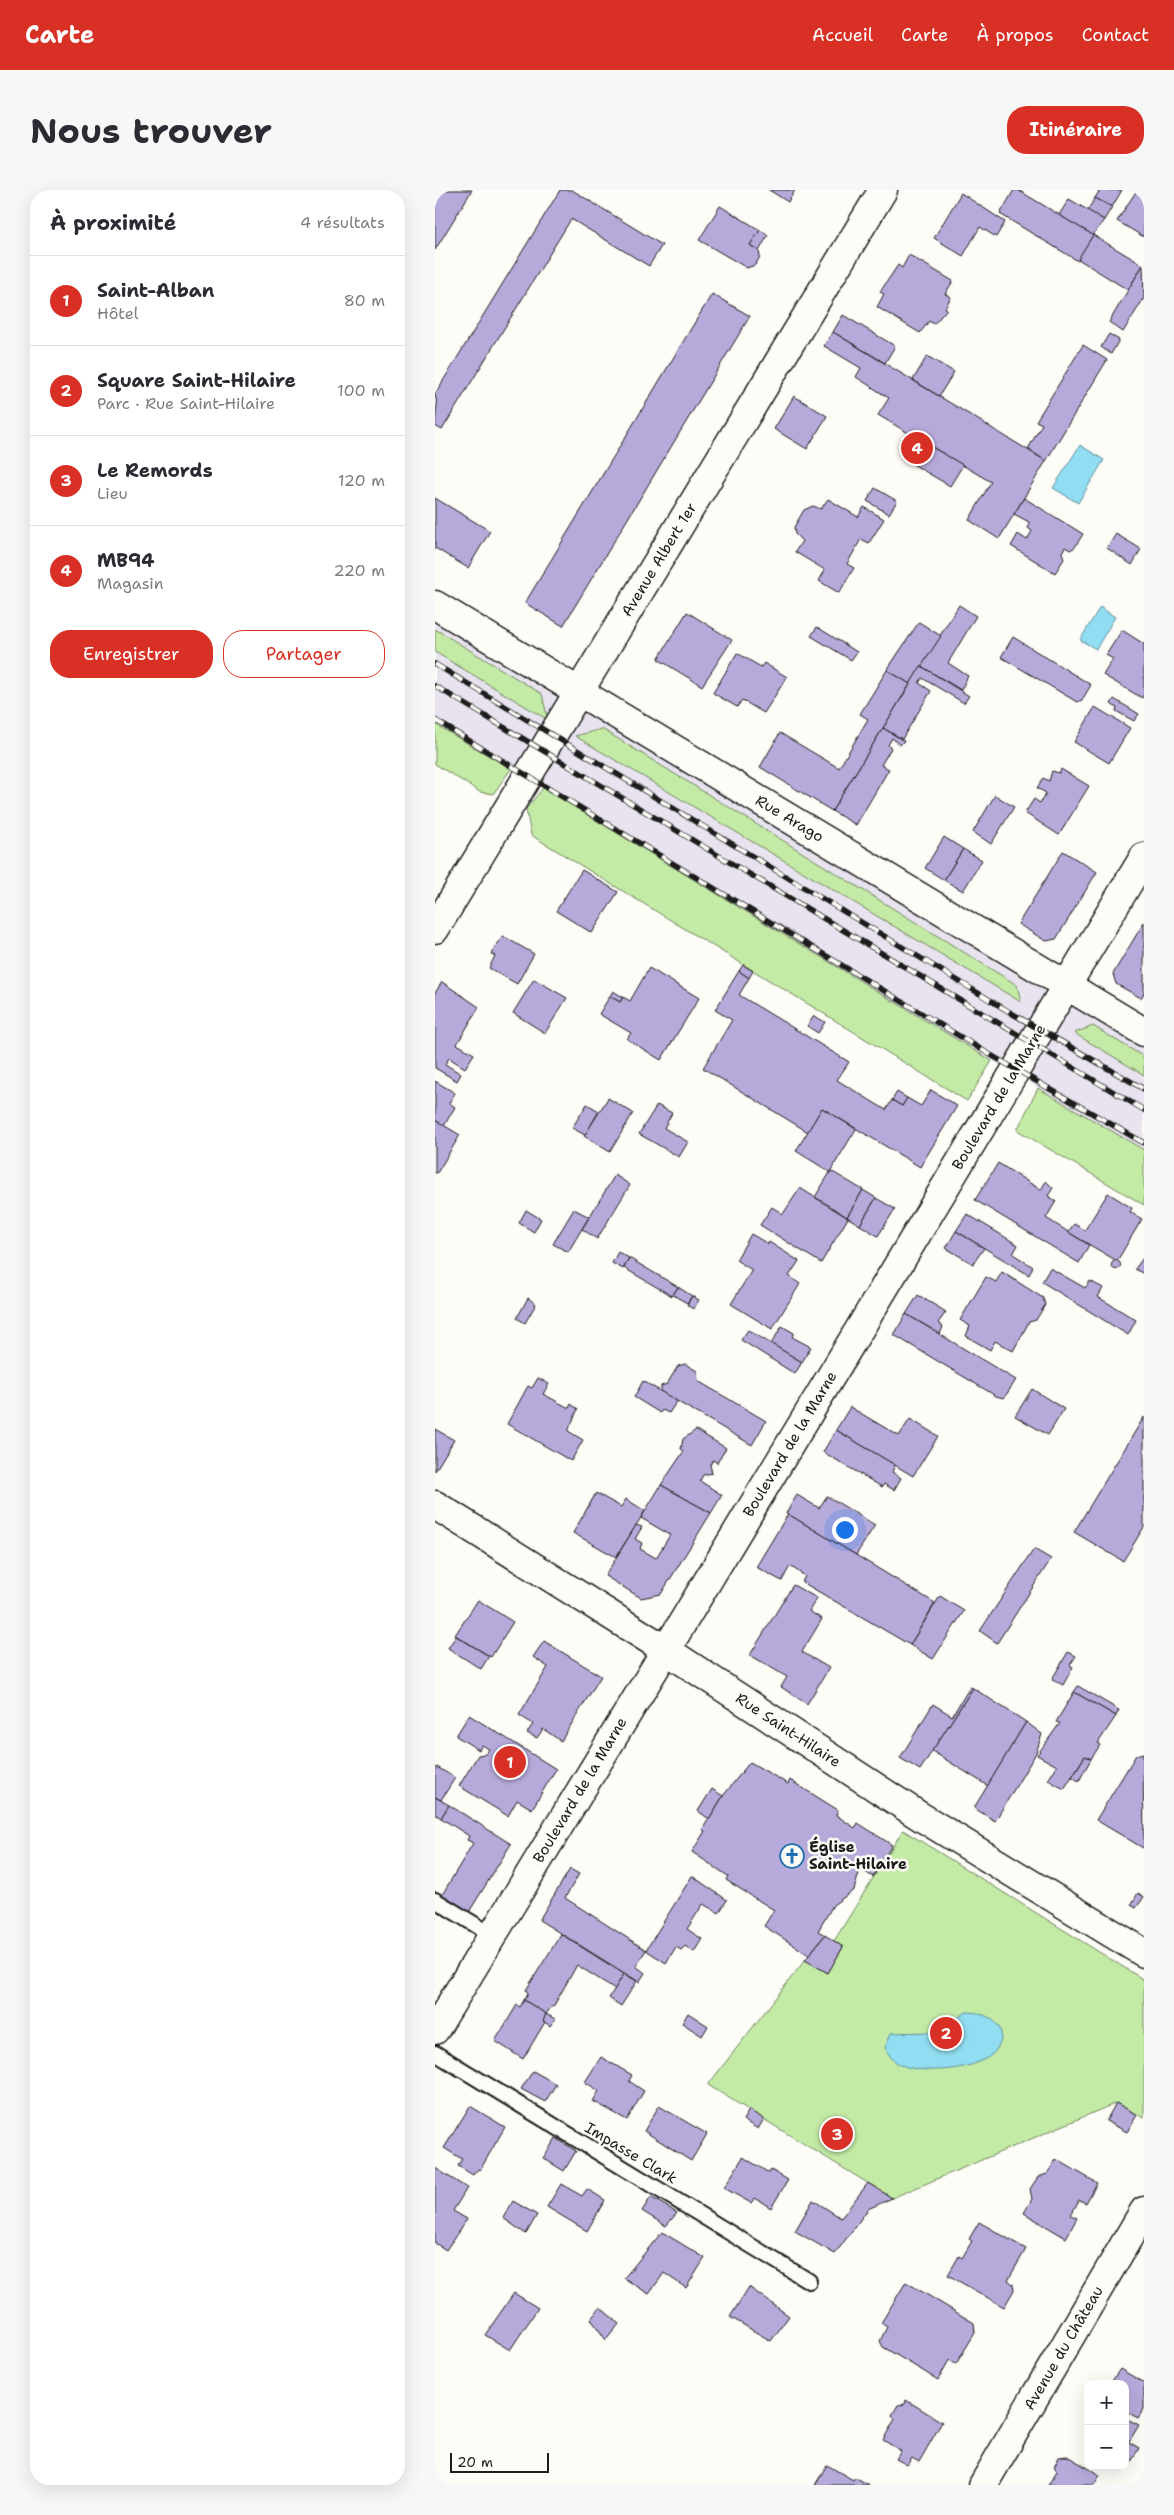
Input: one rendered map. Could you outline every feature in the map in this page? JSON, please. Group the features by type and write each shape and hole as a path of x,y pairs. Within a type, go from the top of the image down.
{"street":[{"name":"Avenue Albert 1er","path":"435,929 883,190"},
{"name":"Rue Arago","path":"435,605 1144,1032"},
{"name":"Boulevard de la Marne","path":"435,2030 1144,857"},
{"name":"Rue Saint-Hilaire","path":"435,1505 665,1650 918,1815 1144,1953"},
{"name":"Avenue du Château","path":"983,2485 1144,2211"}],"lane":[{"path":"435,1900 492,1935"},
{"name":"Impasse Clark","path":"435,2053 809,2281"}],"shaded area":[{"path":"435,617 1144,1045 1144,1152 435,724"}],"green space":[{"path":"435,629 542,694 548,720 435,652"},
{"path":"435,724 511,769 493,794 480,792 435,764"},
{"path":"602,729 1017,985 1021,1002 575,736"},
{"path":"543,788 992,1061 967,1101 531,835 526,809"},
{"path":"1093,1026 1144,1057 1144,1075 1074,1033"},
{"path":"1038,1088 1144,1150 1144,1205 1017,1130"},
{"path":"903,1830 1144,1980 1144,2118 1116,2103 892,2198 708,2085 805,1960 828,1973 843,1947 834,1941"}],"water":[{"path":"1080,445 1104,460 1078,503 1053,488"},
{"path":"1100,607 1115,617 1096,649 1080,640"},
{"path":"966,2012 982,2014 989,2018 995,2022 1001,2034 996,2050 977,2063 964,2067 934,2070 907,2067 891,2058 885,2048 891,2033 931,2032 945,2027"}],"building":[{"path":"435,190 472,190 435,250"},
{"path":"560,190 572,190 662,245 649,266 571,219 442,430 435,426 437,404 435,394"},
{"path":"769,190 795,190 788,202"},
{"path":"1014,190 1018,190 1093,235 1078,261 1000,214"},
{"path":"1100,190 1122,190 1112,207 1095,198"},
{"path":"1137,190 1144,190 1144,237 1117,221"},
{"path":"961,193 1005,222 996,237 980,227 963,256 934,238"},
{"path":"1095,198 1112,207 1104,220 1087,211"},
{"path":"1069,199 1104,220 1093,235 1059,215"},
{"path":"720,206 760,230 750,245 759,251 760,257 755,265 747,268 699,240"},
{"path":"760,230 768,235 759,251 750,245"},
{"path":"1093,235 1143,265 1128,290 1078,259"},
{"path":"909,255 953,281 945,294 951,297 945,308 947,309 934,324 929,321 920,333 877,307 884,294 880,292 898,265 902,268"},
{"path":"1143,265 1144,298 1123,332 1109,322"},
{"path":"712,294 750,316 563,626 525,603"},
{"path":"843,315 895,346 885,363 833,332"},
{"path":"833,332 1046,461 999,539 969,520 991,482 878,415 889,398 856,377 861,368 824,346"},
{"path":"1109,334 1119,340 1111,354 1101,347"},
{"path":"1083,345 1107,360 1046,461 1028,449 1042,424 1036,421"},
{"path":"927,356 954,372 939,396 913,380"},
{"path":"794,396 827,416 807,449 774,429"},
{"path":"916,438 963,465 950,486 904,459"},
{"path":"875,488 897,501 889,514 867,501"},
{"path":"435,498 490,531 468,568 435,548"},
{"path":"1024,498 1083,534 1075,547 1070,550 1065,547 1062,552 1064,559 1055,573 1011,546 1018,534 1027,540 1032,531 1028,528 1029,522 1014,514"},
{"path":"828,499 858,517 864,507 884,519 869,543 861,539 847,564 854,568 839,593 819,581 825,570 795,552 802,541 795,534 794,527 804,510 813,506 821,509"},
{"path":"1116,534 1141,549 1132,565 1107,548"},
{"path":"959,605 976,616 948,663 968,676 961,690 921,666"},
{"path":"687,612 732,640 702,686 658,659"},
{"path":"919,622 941,636 910,684 887,670"},
{"path":"817,627 857,652 851,660 811,636"},
{"path":"1122,630 1144,644 1144,694 1142,698 1103,675 1113,659 1106,655"},
{"path":"1013,637 1091,685 1082,700 1077,702 1001,657"},
{"path":"737,653 761,667 764,663 787,677 764,713 742,700 737,707 713,693"},
{"path":"921,666 969,696 964,703 922,678 919,683 931,691 902,739 883,728"},
{"path":"887,670 910,684 832,811 760,767 780,733 839,768 868,719 860,714"},
{"path":"1114,699 1139,714 1134,721 1116,711 1117,708 1111,704"},
{"path":"1095,707 1130,728 1109,763 1074,742"},
{"path":"883,728 904,741 900,745 892,738 888,745 891,748 881,765 889,769 856,825 832,811"},
{"path":"1061,769 1089,786 1059,835 1025,813 1034,799 1040,803 1046,793 1037,788 1043,778 1049,781 1052,771 1059,773"},
{"path":"995,795 1014,807 991,844 973,832"},
{"path":"944,837 963,849 944,880 925,868"},
{"path":"963,849 982,860 963,891 944,880"},
{"path":"1063,851 1097,872 1056,939 1046,941 1018,924"},
{"path":"582,870 618,892 592,933 556,911"},
{"path":"1144,922 1144,993 1141,998 1116,984 1113,974"},
{"path":"503,936 534,954 517,984 489,968 495,956 491,954"},
{"path":"743,965 753,971 749,978 739,971"},
{"path":"649,968 699,998 661,1060 627,1039 631,1033 599,1014 610,996 620,1002 623,997 630,1001"},
{"path":"739,971 749,978 739,995 849,1062 837,1080 886,1110 892,1100 902,1106 907,1098 921,1106 931,1090 957,1106 920,1167 822,1108 808,1132 703,1068 732,1020 715,1010"},
{"path":"534,979 567,998 545,1033 513,1013"},
{"path":"442,982 479,1007 457,1044 474,1054 465,1068 449,1058 445,1064 461,1074 457,1081 435,1068 435,993"},
{"path":"613,991 623,997 620,1002 610,996"},
{"path":"814,1016 825,1022 818,1033 807,1026"},
{"path":"435,1081 455,1093 449,1103 455,1107 444,1126 435,1120"},
{"path":"897,1092 907,1098 902,1106 892,1100"},
{"path":"608,1098 633,1113 610,1152 584,1136"},
{"path":"587,1104 599,1111 585,1135 572,1128"},
{"path":"657,1105 672,1113 664,1128 688,1142 679,1157 639,1134"},
{"path":"822,1108 856,1129 830,1172 796,1151"},
{"path":"435,1120 460,1135 437,1173 435,1173"},
{"path":"998,1163 1041,1190 1046,1181 1053,1188 1048,1196 1056,1201 1046,1218 1089,1245 1079,1263 975,1200"},
{"path":"831,1171 863,1190 847,1217 815,1197"},
{"path":"615,1175 630,1185 597,1239 582,1229"},
{"path":"800,1188 848,1218 821,1263 760,1225 772,1207 783,1214"},
{"path":"863,1190 876,1198 860,1225 847,1217"},
{"path":"1108,1193 1132,1208 1130,1212 1142,1219 1117,1261 1068,1232 1074,1224 1085,1230"},
{"path":"876,1198 895,1209 878,1236 860,1225"},
{"path":"574,1209 589,1217 568,1252 553,1244"},
{"path":"526,1210 541,1219 534,1232 519,1223"},
{"path":"967,1214 1018,1245 1013,1254 1033,1267 1029,1275 956,1231"},
{"path":"956,1231 984,1248 973,1264 946,1248"},
{"path":"751,1234 768,1244 769,1242 799,1261 789,1276 800,1284 772,1329 731,1304 752,1270 736,1260"},
{"path":"618,1252 629,1258 623,1269 612,1263"},
{"path":"629,1258 678,1287 672,1296 624,1268"},
{"path":"1144,1259 1144,1274 1135,1269"},
{"path":"1116,1260 1121,1265 1116,1270 1111,1265"},
{"path":"1050,1268 1085,1288 1090,1281 1103,1288 1098,1297 1136,1320 1128,1335 1042,1282"},
{"path":"1002,1272 1043,1298 1045,1305 1036,1320 1029,1322 1013,1351 995,1341 990,1350 966,1336 970,1326 960,1320 986,1277 996,1282"},
{"path":"678,1287 692,1296 687,1303 673,1295"},
{"path":"918,1295 946,1312 938,1323 943,1327 940,1334 906,1314"},
{"path":"692,1296 699,1300 693,1309 687,1305"},
{"path":"528,1298 536,1304 525,1323 517,1318"},
{"path":"906,1314 1016,1380 1004,1398 996,1396 894,1335"},
{"path":"782,1326 794,1333 792,1337 811,1347 802,1362 771,1344"},
{"path":"748,1330 802,1362 795,1374 741,1340"},
{"path":"685,1364 697,1371 698,1381 766,1421 752,1445 661,1392 661,1386 667,1384 678,1366"},
{"path":"538,1378 549,1384 543,1394 569,1408 571,1404 578,1409 568,1431 583,1440 571,1461 507,1424 528,1386 532,1388"},
{"path":"643,1381 677,1401 669,1413 662,1410 660,1413 634,1397"},
{"path":"1032,1389 1064,1409 1048,1435 1015,1416"},
{"path":"850,1407 899,1436 910,1419 938,1436 913,1476 836,1430"},
{"path":"1144,1417 1144,1527 1123,1561 1074,1532"},
{"path":"435,1429 454,1440 435,1471"},
{"path":"696,1430 726,1448 717,1463 713,1460 710,1465 712,1473 703,1475 700,1481 722,1495 711,1513 661,1485 684,1451 681,1449 683,1439"},
{"path":"836,1430 895,1465 892,1472 901,1478 894,1490 884,1484 882,1487 823,1452"},
{"path":"661,1485 711,1513 661,1594 641,1598 605,1576 636,1525 642,1527 635,1539 642,1543 640,1549 656,1558 670,1535 641,1518"},
{"path":"596,1493 621,1507 626,1499 645,1511 616,1557 573,1533"},
{"path":"797,1495 819,1508 827,1496 875,1525 856,1555 786,1513"},
{"path":"788,1514 935,1603 910,1645 802,1582 805,1576 790,1566 782,1581 756,1567"},
{"path":"1034,1549 1051,1559 997,1643 980,1631"},
{"path":"793,1585 817,1598 809,1611 822,1619 802,1652 829,1668 807,1704 781,1687 787,1677 750,1655"},
{"path":"940,1596 964,1611 933,1659 910,1645"},
{"path":"478,1600 513,1622 491,1657 455,1635"},
{"path":"456,1636 489,1656 481,1669 448,1648"},
{"path":"544,1641 601,1676 561,1741 543,1729 537,1738 527,1733 533,1724 519,1715 548,1667 533,1657"},
{"path":"1068,1652 1076,1656 1070,1665 1073,1667 1063,1685 1052,1679"},
{"path":"1078,1686 1119,1710 1116,1716 1074,1692"},
{"path":"970,1687 973,1688 920,1770 900,1758 933,1704 952,1716"},
{"path":"973,1688 1026,1722 988,1786 932,1751"},
{"path":"1074,1692 1116,1716 1098,1743 1100,1745 1091,1759 1085,1756 1064,1789 1048,1780 1057,1766 1037,1755 1060,1723 1056,1722"},
{"path":"469,1715 556,1769 532,1809 517,1800 508,1816 459,1786 478,1755 486,1754 489,1749 482,1745 479,1750 456,1736"},
{"path":"1026,1722 1042,1734 1036,1753 995,1821 974,1808"},
{"path":"1143,1753 1143,1848 1096,1820 1136,1755"},
{"path":"1085,1756 1091,1759 1079,1781 1072,1777"},
{"name":"Église Saint-Hilaire","path":"750,1762 788,1784 790,1780 838,1810 836,1815 855,1828 858,1823 892,1845 873,1877 856,1866 859,1873 854,1890 833,1905 818,1931 825,1935 809,1955 764,1926 774,1910 726,1880 728,1876 692,1852 705,1831 702,1830 723,1796"},
{"path":"437,1767 455,1778 441,1800 435,1797 435,1771"},
{"path":"712,1789 723,1796 709,1819 698,1811"},
{"path":"435,1797 449,1805 441,1818 435,1814"},
{"path":"449,1805 511,1844 469,1912 442,1895 473,1843 467,1840 469,1836 441,1818"},
{"path":"570,1869 579,1874 565,1898 646,1950 636,1966 645,1973 639,1982 539,1920"},
{"path":"692,1876 727,1900 719,1913 703,1904 687,1929 702,1939 694,1952 685,1946 681,1950 676,1947 666,1963 646,1950"},
{"path":"1138,1893 1144,1897 1136,1908 1131,1905"},
{"path":"561,1934 624,1974 615,1989 577,1965 553,2007 546,2014 524,2000 528,1993 526,1990"},
{"path":"825,1935 843,1947 828,1973 805,1960"},
{"path":"624,1974 637,1981 621,2006 609,1998"},
{"path":"524,2000 546,2014 545,2022 523,2059 495,2041 517,2005 520,2007"},
{"path":"688,2013 708,2026 702,2036 682,2023"},
{"path":"546,2014 555,2019 550,2026 543,2021"},
{"path":"601,2057 632,2075 629,2081 644,2091 627,2120 593,2101 599,2091 585,2082"},
{"path":"533,2071 556,2084 545,2102 521,2089"},
{"path":"1116,2103 1137,2115 1127,2132 1106,2121"},
{"path":"470,2106 505,2127 480,2170 478,2169 473,2175 458,2166 462,2159 444,2148"},
{"path":"659,2106 707,2134 691,2161 644,2131"},
{"path":"749,2110 764,2119 758,2129 743,2120"},
{"path":"556,2138 576,2151 564,2171 543,2158"},
{"path":"743,2157 769,2173 771,2170 788,2180 771,2208 755,2198 751,2203 724,2188"},
{"path":"1056,2159 1097,2183 1086,2203 1079,2200 1071,2215 1077,2218 1066,2238 1024,2213 1032,2199 1030,2189 1038,2177 1047,2174"},
{"path":"435,2168 467,2188 453,2211 467,2219 446,2250 435,2243"},
{"path":"868,2183 892,2198 868,2209 835,2254 795,2231 813,2200 841,2218"},
{"path":"561,2184 582,2196 587,2189 605,2200 587,2231 547,2207"},
{"path":"651,2197 677,2213 666,2226 642,2211"},
{"path":"513,2201 537,2215 526,2234 503,2218"},
{"path":"979,2222 1026,2249 1008,2280 1013,2284 1014,2290 1004,2307 948,2275 959,2256 962,2258 972,2241 969,2239"},
{"path":"662,2232 705,2258 686,2288 664,2273 649,2294 624,2278"},
{"path":"906,2282 974,2323 975,2333 956,2364 949,2360 938,2380 883,2347 880,2341 887,2327 881,2323"},
{"path":"749,2287 789,2316 771,2341 730,2317"},
{"path":"514,2293 538,2308 510,2350 485,2335"},
{"path":"600,2307 619,2324 606,2340 591,2319"},
{"path":"1120,2369 1144,2383 1144,2409 1138,2418 1129,2413 1129,2380 1113,2380"},
{"path":"906,2400 942,2422 919,2462 912,2458 907,2465 896,2459 901,2451 883,2440 895,2419 892,2415 898,2405 905,2404"},
{"path":"1129,2420 1139,2425 1129,2441"},
{"path":"1129,2442 1139,2448 1131,2462 1129,2461"},
{"path":"1067,2456 1084,2466 1084,2470 1091,2470 1100,2475 1094,2485 1048,2485 1057,2471 1054,2466 1059,2457"},
{"path":"827,2465 853,2480 855,2477 869,2485 815,2485"}],"railway":[{"path":"435,664 1013,1014 1144,1089"},
{"path":"435,686 1144,1110"},
{"path":"435,720 989,1054 1144,1143"}],"place":[{"name":"MB94","path":"917,448"},
{"name":"Saint-Alban","path":"510,1762"},
{"name":"Église Saint-Hilaire","path":"792,1856"},
{"name":"Square Saint-Hilaire","path":"946,2033"},
{"name":"Le Remords","path":"837,2134"}]}
